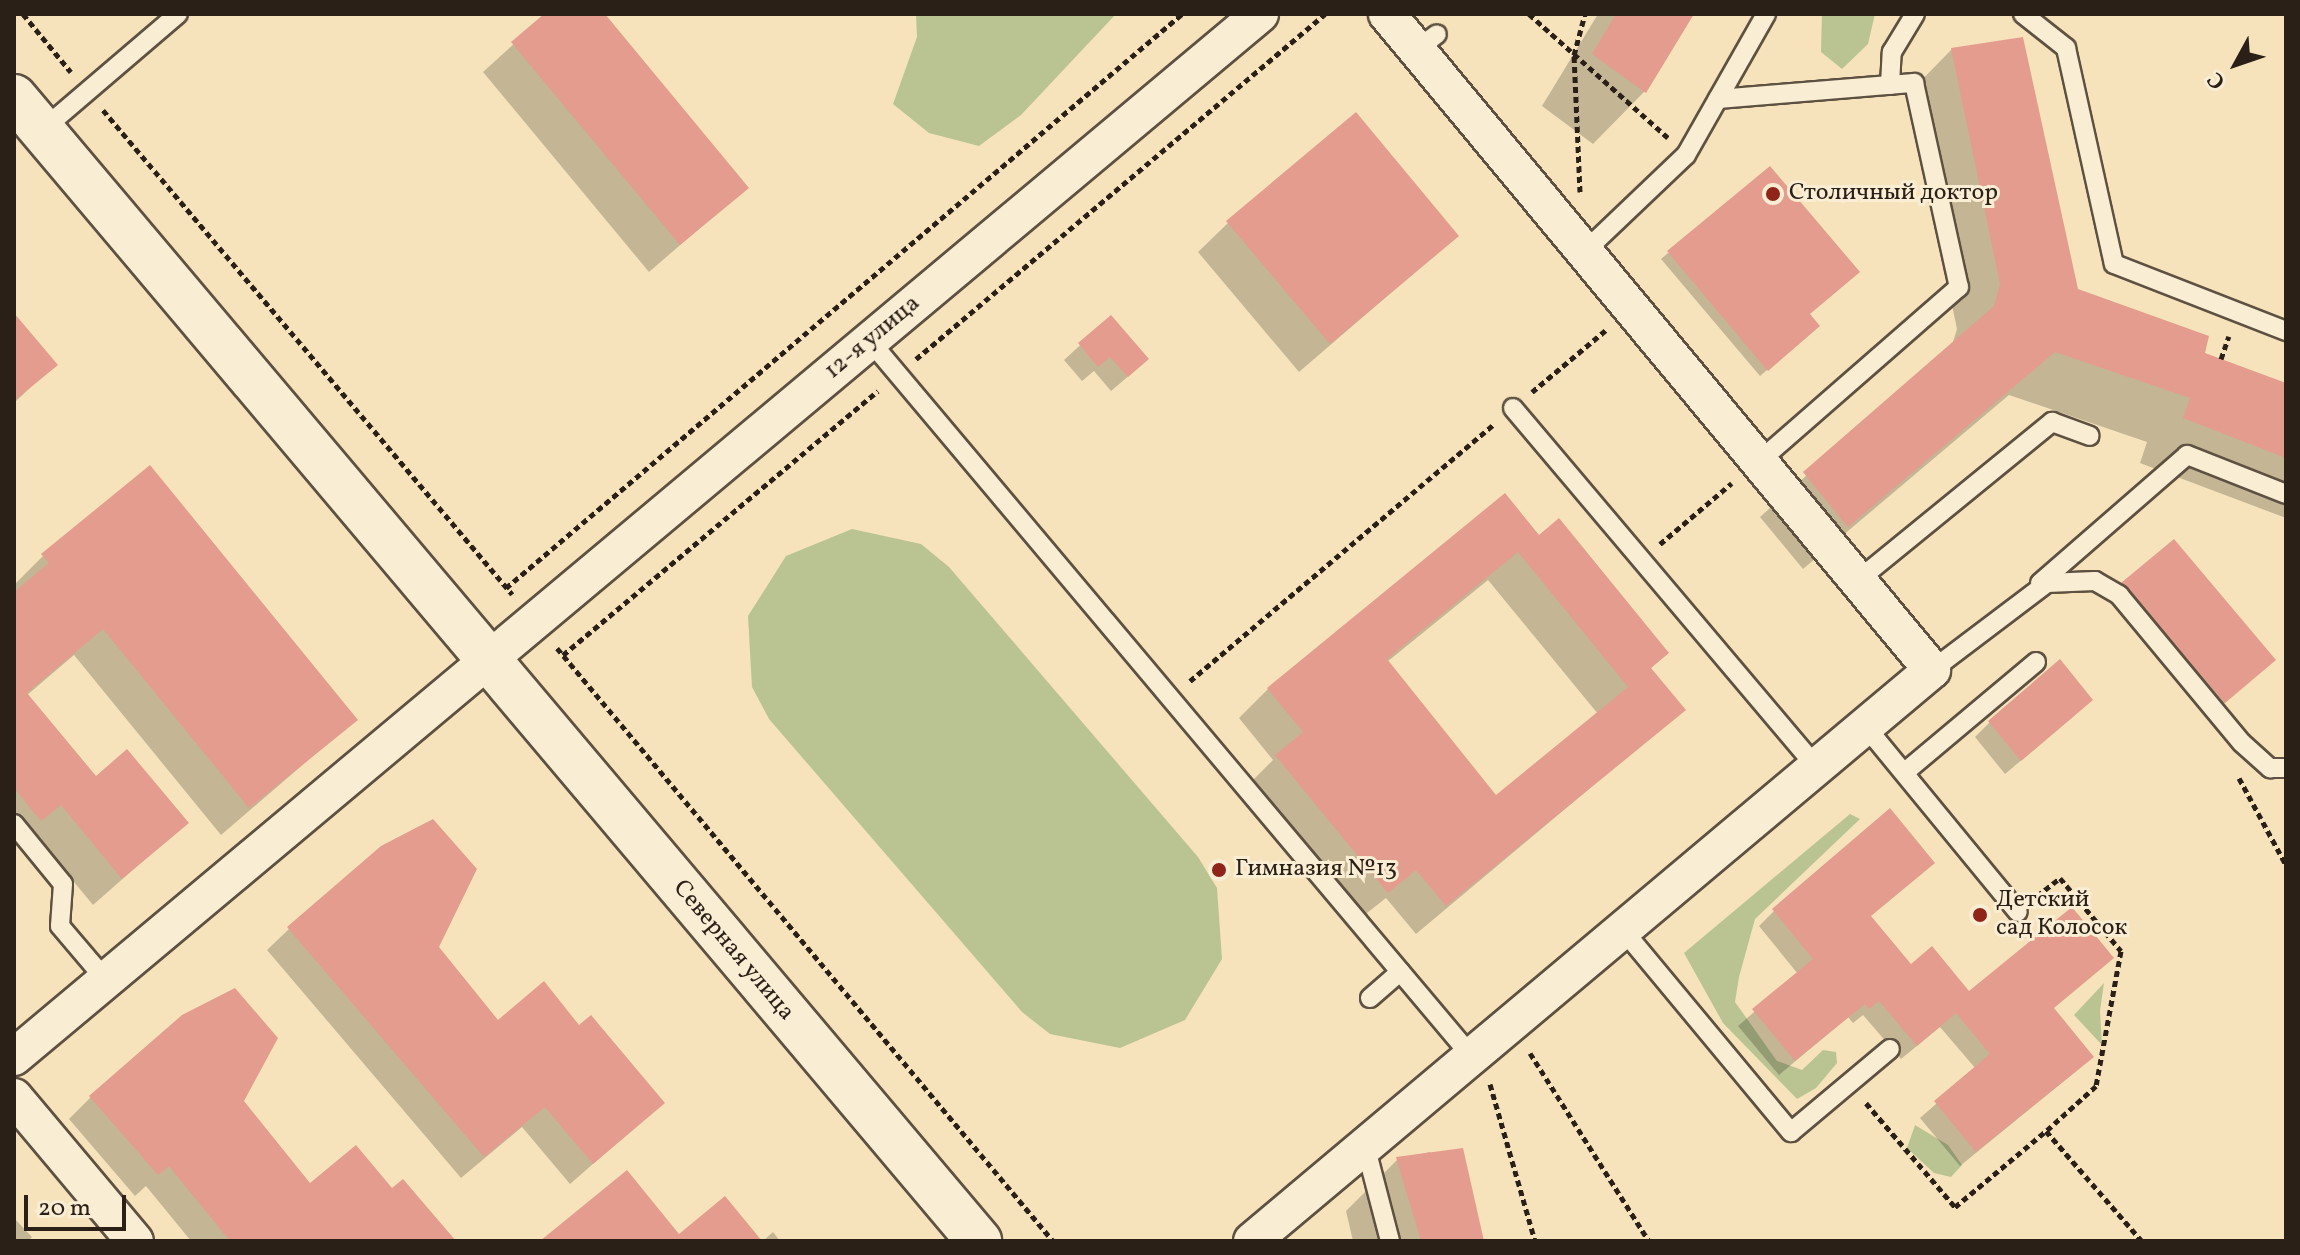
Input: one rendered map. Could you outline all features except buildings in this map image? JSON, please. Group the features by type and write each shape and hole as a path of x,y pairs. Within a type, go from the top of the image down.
{"street":[{"name":"12-я улица","path":"14,1057 1260,14"},
{"path":"1252,1241 1932,670 1583,253 1427,42 1387,14"},
{"name":"Северная улица","path":"14,97 487,662 979,1241"},
{"path":"14,1097 135,1241"}],"lane":[{"path":"41,131 178,14"},
{"path":"1583,253 1686,155 1766,14"},
{"path":"1890,85 1892,52 1915,14"},
{"path":"2023,14 2066,48 2114,264 2286,331"},
{"path":"1718,99 1914,83 1959,287 1757,463"},
{"path":"870,341 1472,1057"},
{"path":"1513,408 1816,767"},
{"path":"1857,581 2052,422 2090,436"},
{"path":"1932,670 2026,596 2187,455 2286,494"},
{"path":"2026,596 2069,577 2119,595 2234,732 2270,768 2286,768"},
{"path":"1905,772 2036,662"},
{"path":"1866,727 2018,912"},
{"path":"14,824 63,884 60,926 106,980"},
{"path":"1623,930 1791,1132 1890,1049"},
{"path":"1370,998 1400,972"},
{"path":"1365,1145 1390,1241"}],"path":[{"path":"506,588 1182,14"},
{"path":"563,655 1325,14"},
{"path":"1529,14 1686,155"},
{"path":"1583,253 1574,55 1585,14"},
{"path":"1170,698 1629,310"},
{"path":"1641,560 1757,463"},
{"path":"2234,732 2221,743 2286,865"},
{"path":"1849,1083 1955,1207 2096,1086 2121,951 2060,878 2018,912"},
{"path":"1511,1024 1649,1241"},
{"path":"1472,1057 1499,1097 1535,1241"},
{"path":"2046,1131 2142,1241"}],"green space":[{"path":"916,14 1116,14 1021,115 979,146 929,133 893,104 917,37"},
{"path":"1822,14 1875,14 1868,44 1842,69 1821,52"},
{"path":"852,529 921,544 949,567 1198,857 1217,888 1222,959 1185,1020 1120,1048 1050,1034 1022,1012 769,719 752,687 748,616 786,556"},
{"path":"1850,814 1860,819 1755,919 1739,977 1735,1002 1777,1061 1802,1070 1823,1050 1836,1052 1837,1063 1816,1088 1797,1099 1723,1023 1684,953"},
{"path":"2104,983 2100,1011 2102,1045 2074,1015"},
{"path":"1915,1125 1948,1145 1962,1165 1951,1177 1934,1173 1907,1148"}],"place":[{"name":"Столичный доктор","path":"1773,194"},
{"name":"Гимназия №13","path":"1219,870"},
{"name":"Детский сад Колосок","path":"1980,915"}]}
